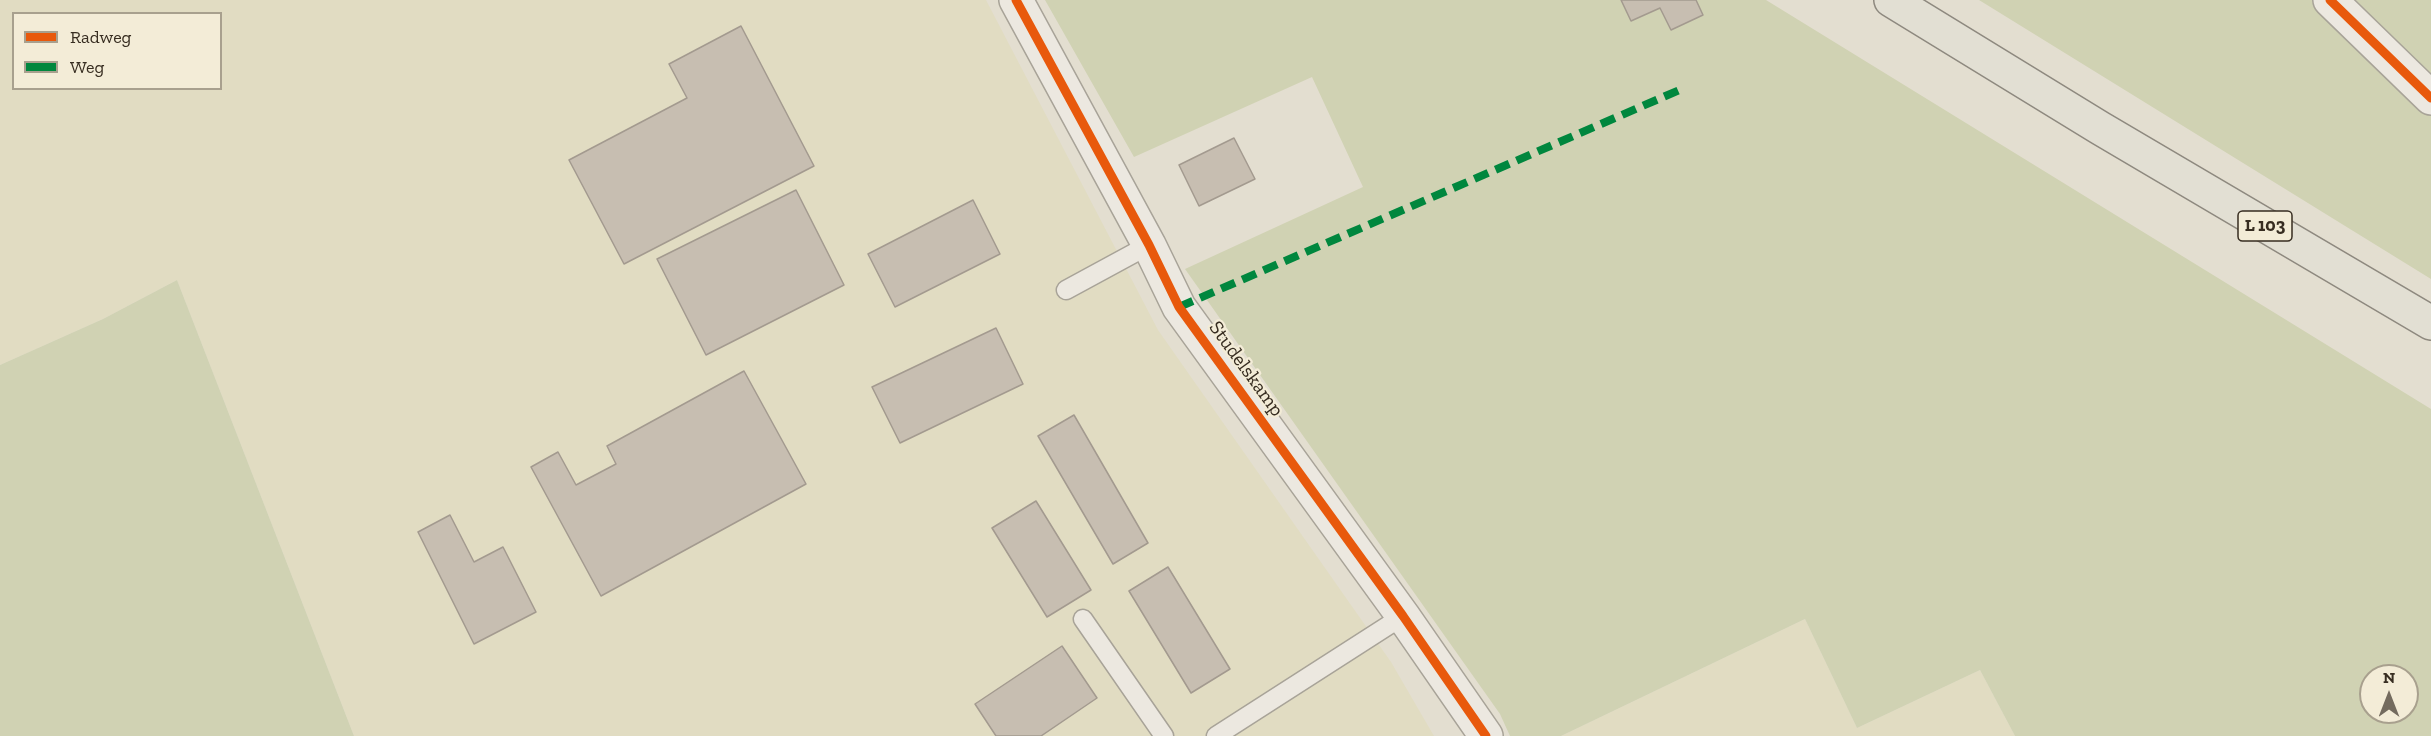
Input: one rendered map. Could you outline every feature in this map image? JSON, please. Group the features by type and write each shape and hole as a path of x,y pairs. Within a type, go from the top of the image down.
{"main road":[{"name":"L 103","path":"1891,0 2100,128 2431,324"}],"street":[{"name":"Studelskamp","path":"1016,0 1149,245 1179,307 1403,616 1486,736"},
{"path":"2330,0 2431,98"}],"lane":[{"path":"1066,290 1149,245"},
{"path":"1216,736 1403,616"},
{"path":"1083,619 1164,736"}],"shaded area":[{"path":"0,0 986,0 1158,330 1391,662 1434,736 354,736 177,280 103,319 0,365"},
{"path":"1805,619 1857,728 1980,670 2015,736 1561,736"}],"green space":[{"path":"1045,0 1766,0 2431,409 2431,736 2015,736 1980,670 1857,728 1805,619 1561,736 1510,736 1500,714 1185,269 1363,187 1312,77 1134,157"},
{"path":"1979,0 2431,0 2431,279"},
{"path":"177,280 354,736 0,736 0,365 103,319"}],"building":[{"path":"1621,0 1696,0 1703,15 1671,30 1660,8 1631,21"},
{"path":"741,26 814,166 624,264 569,160 687,98 669,64"},
{"path":"1234,138 1255,179 1199,206 1179,165"},
{"path":"796,190 844,285 706,355 657,259"},
{"path":"973,200 1000,254 895,307 868,254"},
{"path":"996,328 1023,384 900,443 872,387"},
{"path":"744,371 806,484 601,596 531,467 558,452 576,485 616,464 607,446"},
{"path":"1074,415 1148,543 1113,564 1038,436"},
{"path":"1036,501 1091,590 1047,617 992,528"},
{"path":"450,515 474,562 503,547 536,612 474,644 418,532"},
{"path":"1168,567 1230,669 1191,693 1129,591"},
{"path":"1062,646 1097,698 1041,736 996,736 975,704"}],"marked path":[{"path":"1179,307 1684,88"}],"cycle path":[{"path":"1016,0 1149,245 1179,307 1403,616 1486,736"},
{"path":"2330,0 2431,98"}]}
